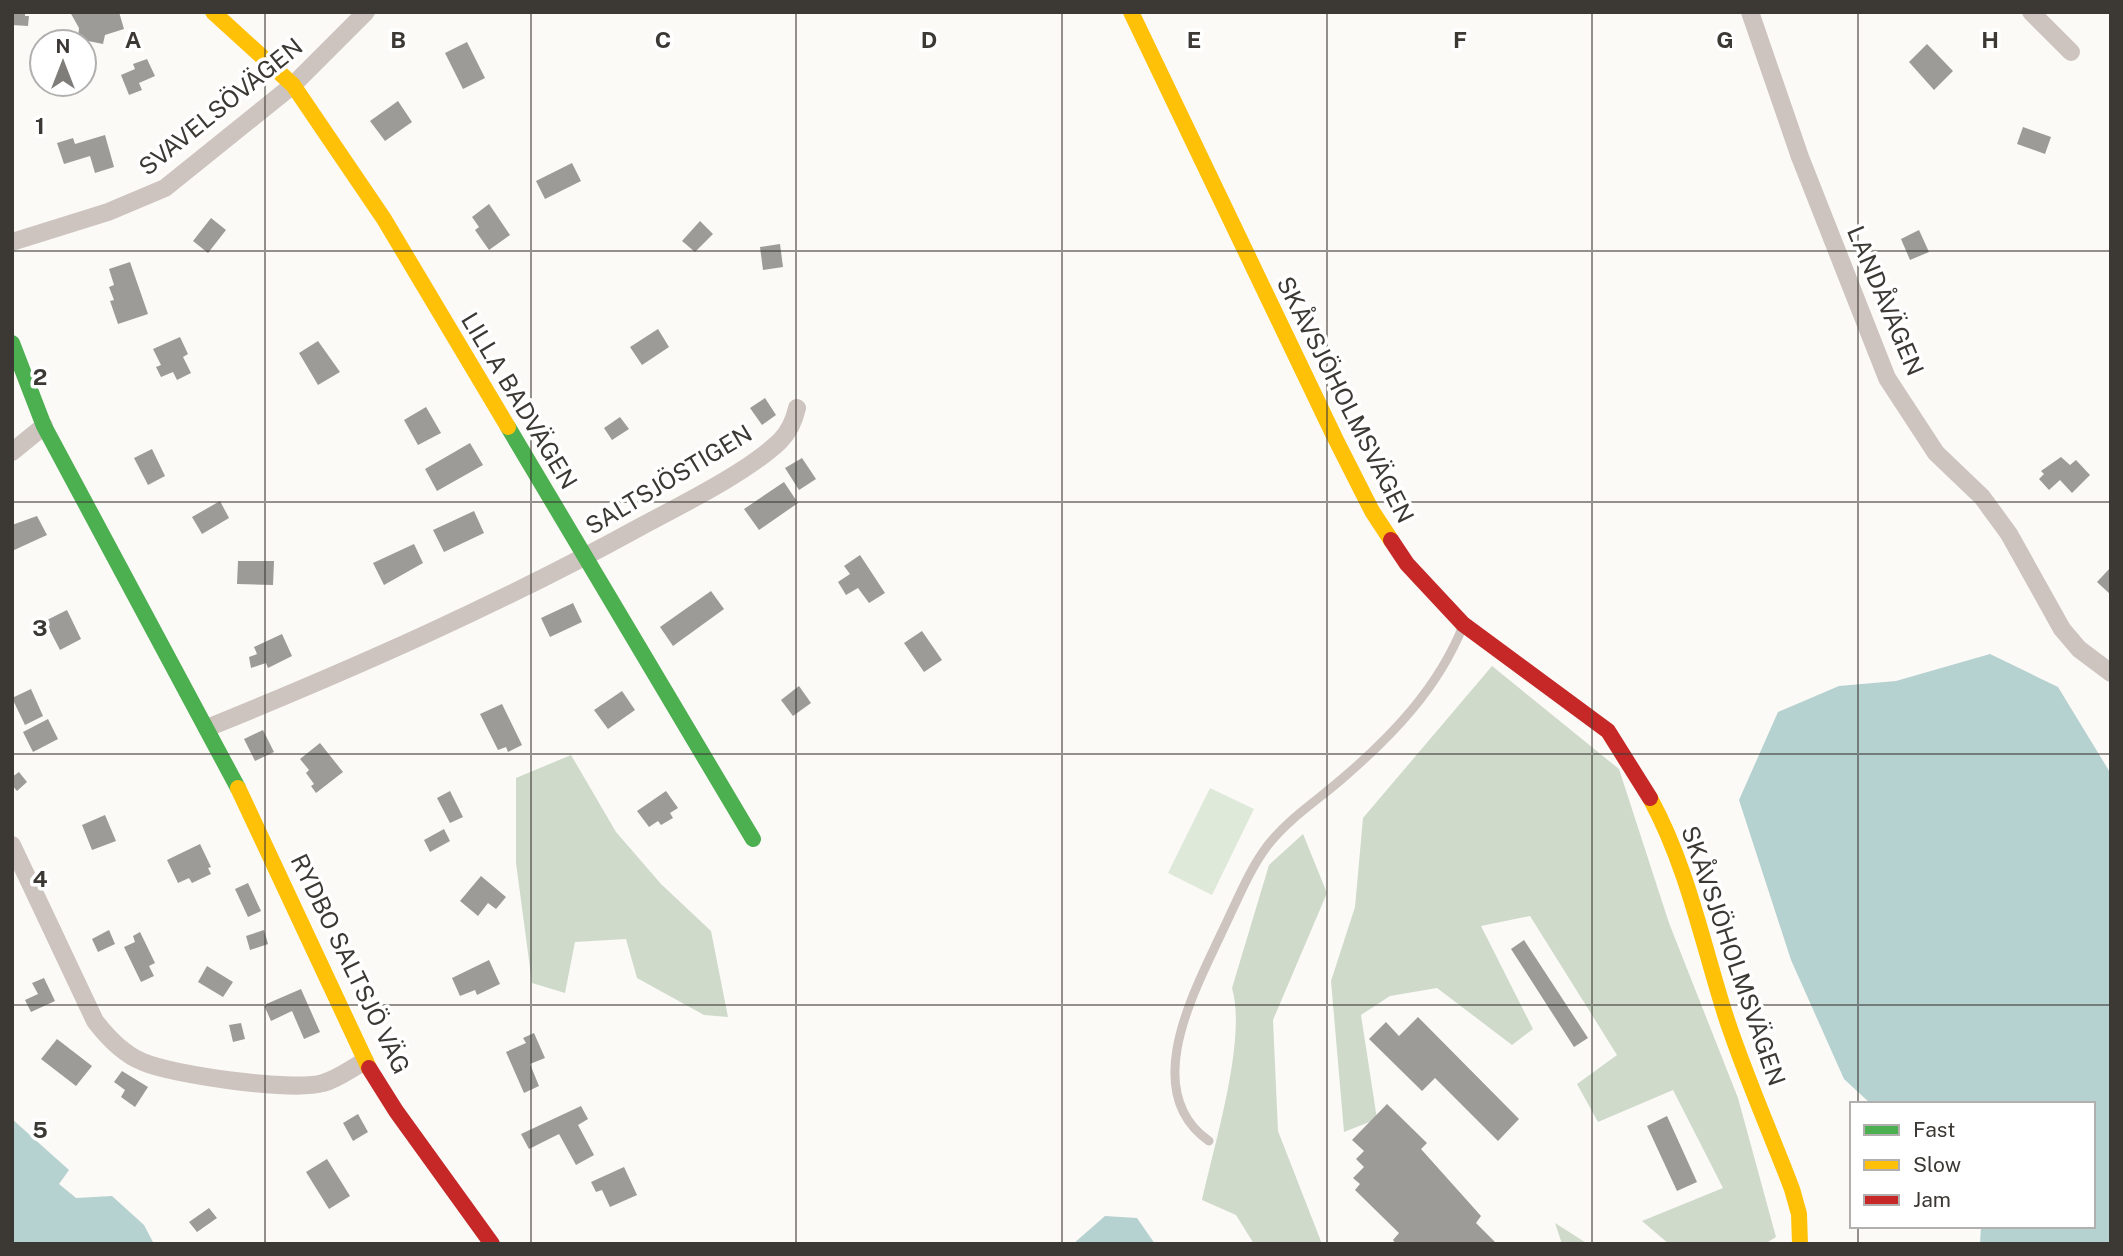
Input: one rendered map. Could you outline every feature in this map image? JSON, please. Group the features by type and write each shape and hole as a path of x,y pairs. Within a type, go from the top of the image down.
{"street":[{"name":"LILLA BADVÄGEN","path":"213,12 293,85 384,219 753,839"},
{"name":"SVAVELSÖVÄGEN","path":"12,242 108,212 165,188 293,85 366,12"},
{"name":"SKÅVSJÖHOLMSVÄGEN","path":"1131,12 1189,138 1372,511 1407,564 1464,624 1608,731 1651,798 1667,829 1683,872 1726,1017 1792,1189 1799,1214 1800,1244"},
{"name":"LANDÅVÄGEN","path":"1750,12 1800,157 1887,378 1936,453 1982,497 2009,534 2062,629 2079,649 2111,673"},
{"path":"2031,12 2071,52"},
{"name":"RYDBO SALTSJÖ VÄG","path":"12,343 44,426 207,728 269,852 365,1061 397,1111 492,1244"},
{"name":"SALTSJÖSTIGEN","path":"586,557 701,494 769,450 791,428 797,408"},
{"path":"12,452 44,426"},
{"path":"207,728 355,668 586,557"},
{"path":"12,845 95,1021 113,1042 132,1056 170,1070 302,1086 328,1081 365,1061"}],"lane":[{"path":"1209,1141 1192,1125 1177,1096 1177,1045 1189,1004 1245,884 1259,857 1287,823 1344,778 1424,697 1451,654 1464,624"}],"green space":[{"path":"1492,666 1619,769 1669,923 1738,1098 1776,1237 1765,1244 1669,1244 1642,1221 1723,1188 1673,1090 1598,1122 1577,1084 1617,1055 1530,916 1481,926 1533,1029 1512,1045 1437,988 1390,996 1361,1015 1377,1119 1344,1132 1331,981 1355,907 1363,818"},
{"path":"571,755 616,832 661,884 711,931 728,1017 704,1015 637,978 626,939 575,942 565,993 532,983 516,863 516,778"},
{"path":"1210,788 1254,809 1212,895 1168,873"},
{"path":"1303,834 1327,893 1273,1020 1278,1131 1322,1244 1254,1244 1236,1215 1202,1200 1232,1063 1236,1009 1232,988 1269,865"},
{"path":"1555,1223 1588,1244 1562,1244"}],"water":[{"path":"1990,654 2058,687 2111,774 2111,1244 1980,1244 1981,1228 2095,1228 2095,1102 1869,1102 1844,1079 1791,960 1739,800 1778,712 1839,686 1896,681"},
{"path":"12,1119 69,1170 59,1184 76,1198 112,1196 144,1225 154,1244 12,1244"},
{"path":"1105,1216 1137,1218 1155,1244 1073,1244"}],"building":[{"path":"12,12 25,12 25,16 29,16 28,26 12,25"},
{"path":"70,12 119,12 124,29 105,35 103,44 98,43 98,28 79,28"},
{"path":"467,42 485,78 463,89 445,53"},
{"path":"1927,44 1953,71 1934,90 1909,62"},
{"path":"147,59 155,76 139,83 142,90 129,95 121,75 135,69 133,64"},
{"path":"398,101 412,122 385,141 370,121"},
{"path":"2023,127 2051,137 2045,154 2017,144"},
{"path":"105,135 114,167 95,173 90,156 64,164 57,143 73,138 75,144"},
{"path":"572,163 581,181 545,199 536,181"},
{"path":"489,204 510,235 489,250 475,230 479,227 472,217"},
{"path":"211,218 226,230 208,253 193,241"},
{"path":"700,221 713,234 695,252 682,241"},
{"path":"1919,230 1929,252 1910,260 1901,239"},
{"path":"780,244 783,267 763,270 760,247"},
{"path":"130,262 148,314 118,324 110,301 114,300 109,287 114,285 109,269"},
{"path":"658,329 669,347 642,365 630,347"},
{"path":"180,337 188,354 183,357 191,373 177,380 173,372 161,377 156,367 161,365 153,349"},
{"path":"318,341 340,372 318,385 299,353"},
{"path":"765,398 776,415 762,425 750,408"},
{"path":"426,407 441,433 418,445 404,420"},
{"path":"620,417 629,429 612,440 604,428"},
{"path":"470,443 483,465 437,491 425,469"},
{"path":"152,449 165,476 148,485 134,458"},
{"path":"2061,457 2070,465 2076,460 2090,475 2072,493 2060,480 2049,490 2039,479 2044,474 2041,471"},
{"path":"802,458 816,479 799,490 785,468"},
{"path":"784,482 798,503 759,530 744,509"},
{"path":"220,501 229,518 202,534 192,517"},
{"path":"474,511 484,533 444,552 433,530"},
{"path":"37,516 47,535 12,551 12,525"},
{"path":"414,544 423,563 384,585 373,563"},
{"path":"860,555 885,593 869,603 858,588 846,595 838,582 850,574 844,566"},
{"path":"238,561 274,561 273,585 237,584"},
{"path":"2111,567 2111,595 2097,582"},
{"path":"711,591 724,609 673,646 660,627"},
{"path":"573,603 582,622 550,637 541,618"},
{"path":"67,610 81,639 60,650 45,621"},
{"path":"922,631 942,660 924,672 904,643"},
{"path":"282,634 292,656 268,668 266,663 251,668 249,657 257,654 254,647"},
{"path":"799,686 811,703 793,716 781,700"},
{"path":"31,689 43,716 25,725 12,698"},
{"path":"622,691 635,710 608,729 594,710"},
{"path":"502,704 522,745 508,752 506,747 498,750 480,714"},
{"path":"48,719 58,739 33,752 23,732"},
{"path":"263,730 274,752 255,761 244,739"},
{"path":"320,743 343,772 316,793 311,786 314,784 306,773 309,770 300,759"},
{"path":"19,772 27,782 17,791 12,785 12,777"},
{"path":"450,791 463,817 450,823 437,798"},
{"path":"666,791 678,808 670,813 673,818 661,825 658,821 649,827 637,811"},
{"path":"105,815 116,841 92,850 82,825"},
{"path":"444,829 450,841 430,852 424,840"},
{"path":"200,844 211,867 208,868 211,874 192,883 189,878 178,883 167,860"},
{"path":"481,876 506,897 496,909 488,903 478,916 460,901"},
{"path":"248,883 261,911 248,917 235,889"},
{"path":"109,930 115,944 98,952 92,939"},
{"path":"264,930 268,944 250,950 246,936"},
{"path":"140,932 155,963 149,966 154,976 141,982 124,947 135,942 133,936"},
{"path":"1524,940 1588,1038 1574,1047 1511,949"},
{"path":"489,960 500,984 477,995 475,990 460,996 452,978"},
{"path":"207,966 233,982 223,997 198,982"},
{"path":"44,978 55,1001 31,1012 25,1000 38,994 32,983"},
{"path":"301,989 320,1032 304,1039 292,1011 271,1021 264,1005"},
{"path":"1418,1017 1519,1119 1498,1141 1435,1078 1422,1091 1369,1039 1386,1022 1399,1036"},
{"path":"241,1023 245,1039 233,1042 229,1025"},
{"path":"534,1033 545,1058 530,1064 539,1086 524,1093 506,1052 526,1043 523,1038"},
{"path":"57,1039 92,1066 76,1086 41,1059"},
{"path":"122,1071 148,1087 135,1107 121,1097 125,1090 114,1082"},
{"path":"1387,1104 1427,1143 1421,1149 1481,1216 1476,1223 1497,1244 1396,1244 1393,1240 1399,1233 1355,1190 1360,1184 1353,1178 1364,1167 1356,1159 1364,1151 1352,1140"},
{"path":"581,1106 588,1119 578,1125 594,1155 576,1165 559,1134 529,1149 521,1134"},
{"path":"358,1114 368,1132 353,1141 343,1123"},
{"path":"1667,1116 1697,1182 1677,1191 1647,1126"},
{"path":"327,1159 350,1196 329,1209 306,1172"},
{"path":"624,1167 637,1195 610,1207 602,1190 596,1192 591,1182"},
{"path":"209,1208 217,1218 197,1232 189,1222"}],"traffic: fast":[{"path":"12,343 44,426 238,788"},
{"path":"508,427 753,839"}],"traffic: slow":[{"path":"213,12 293,85 384,219 508,427"},
{"path":"1131,12 1335,438 1372,511 1391,540"},
{"path":"238,788 369,1068"},
{"path":"1650,798 1684,877 1732,1036 1792,1189 1799,1214 1800,1244"}],"traffic: jam":[{"path":"1391,540 1407,564 1463,624 1608,731 1650,798"},
{"path":"369,1068 396,1111 492,1244"}]}
